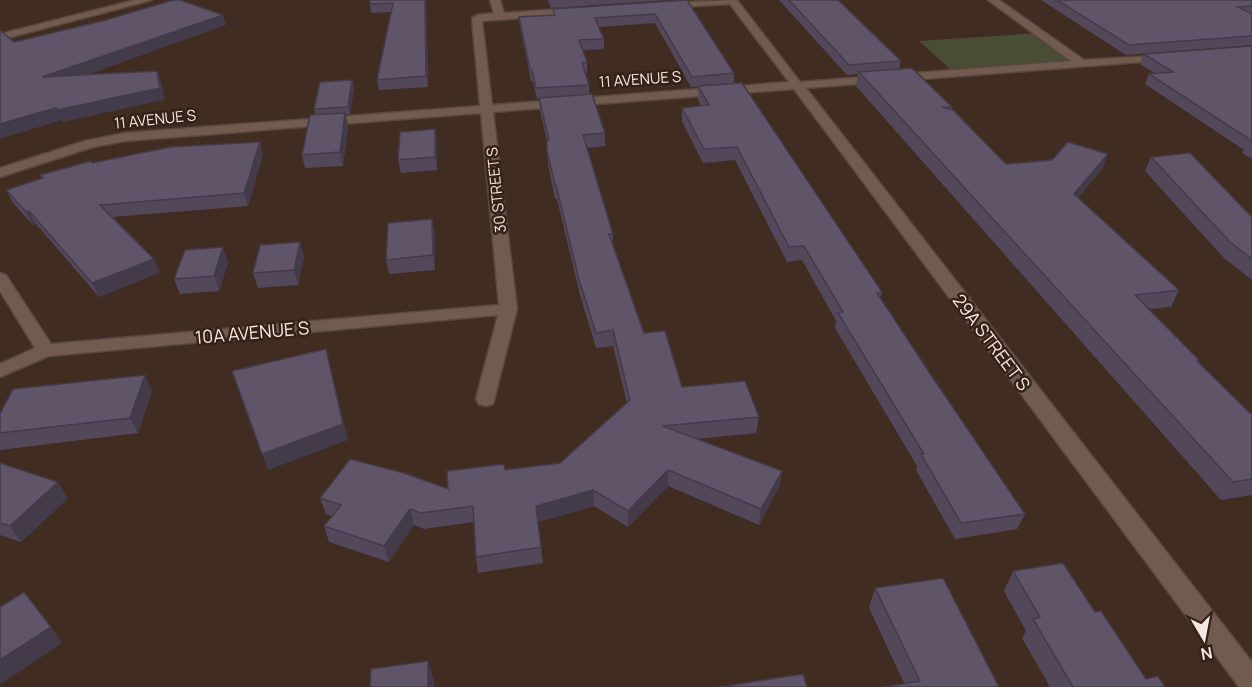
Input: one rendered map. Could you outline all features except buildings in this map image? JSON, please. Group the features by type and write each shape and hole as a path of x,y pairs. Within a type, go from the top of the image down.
{"street":[{"path":"0,38 147,0"},
{"path":"495,0 500,16 586,10"},
{"path":"993,0 1081,63"},
{"path":"654,6 733,1"},
{"name":"29A STREET S","path":"733,1 1252,683"},
{"name":"30 STREET S","path":"486,399 508,309 477,18 500,16"},
{"name":"11 AVENUE S","path":"0,173 90,144 125,137 1173,56"},
{"path":"0,278 46,350"},
{"name":"10A AVENUE S","path":"0,371 46,350 508,309"}],"green space":[{"path":"1039,33 1081,63 953,72 919,41"}]}
